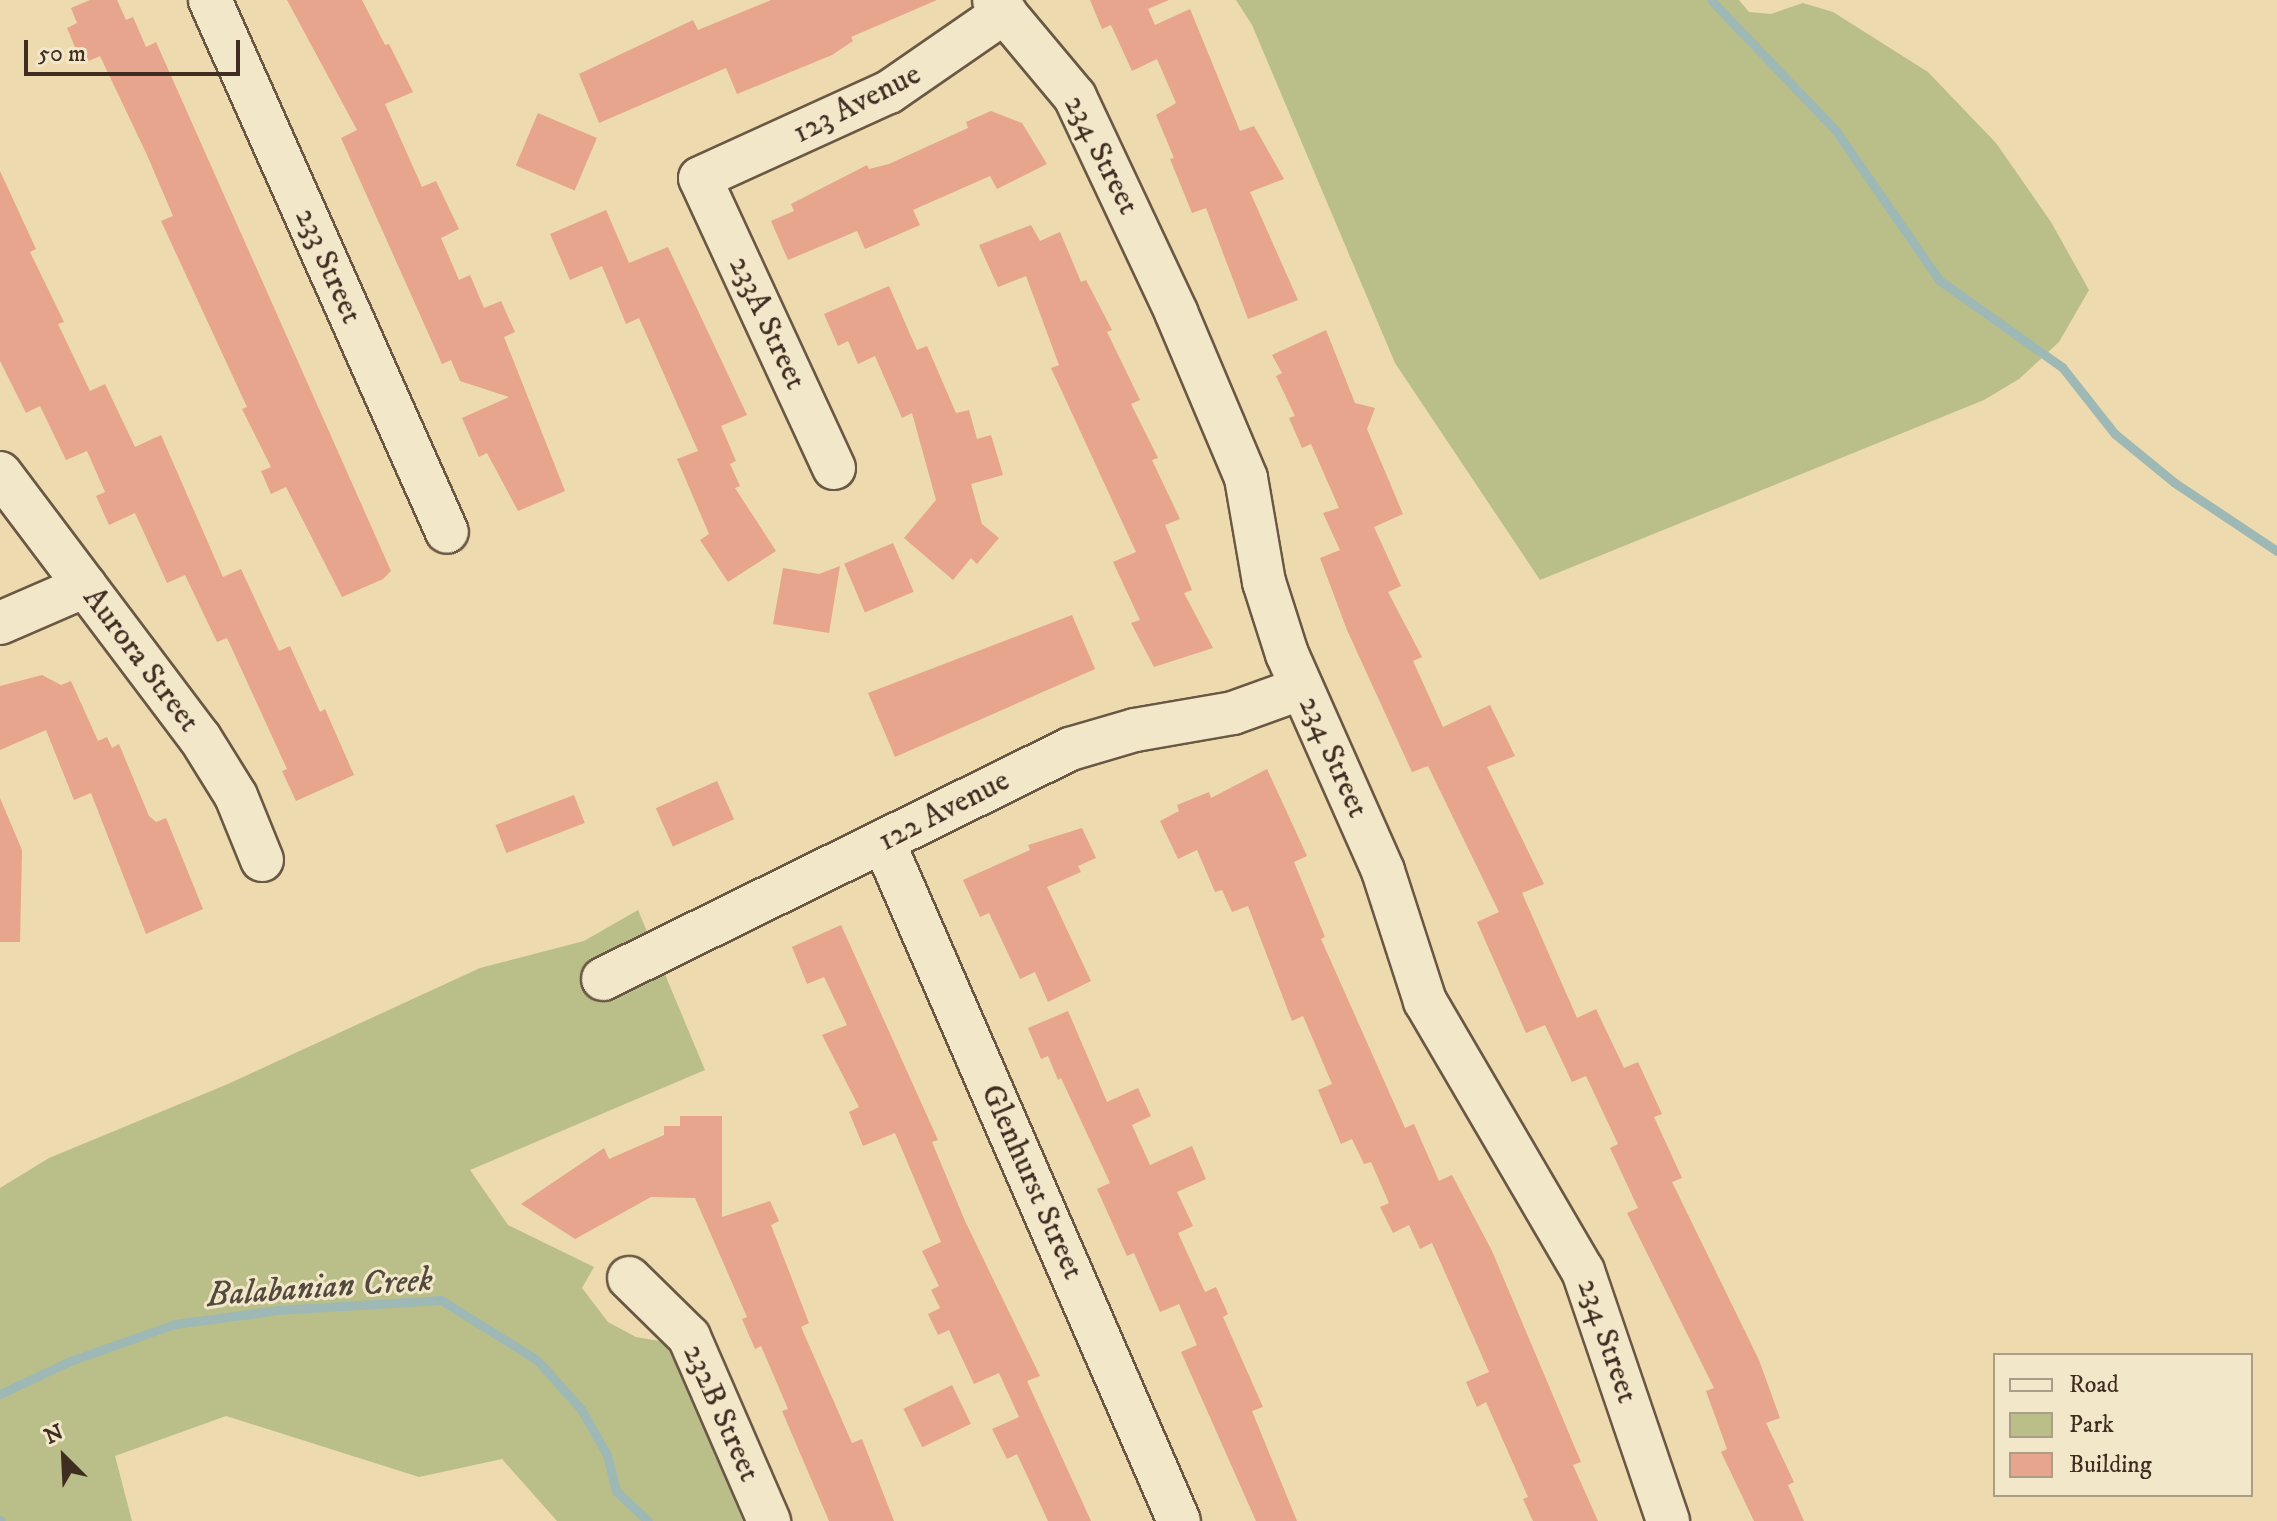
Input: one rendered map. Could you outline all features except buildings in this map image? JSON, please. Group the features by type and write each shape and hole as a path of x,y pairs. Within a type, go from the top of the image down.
{"street":[{"name":"233 Street","path":"210,0 447,532"},
{"name":"123 Avenue","path":"700,178 889,92 999,6"},
{"name":"234 Street","path":"999,6 1075,97 1176,312 1246,478 1268,601 1302,688 1383,871 1438,1030 1583,1271 1668,1521"},
{"name":"233A Street","path":"700,178 834,468"},
{"name":"Aurora Street","path":"0,473 200,738 236,796 262,860"},
{"path":"0,623 85,586"},
{"name":"122 Avenue","path":"603,979 884,843 920,820 1070,749 1135,730 1233,713 1302,688"},
{"name":"Glenhurst Street","path":"884,843 1179,1521"},
{"name":"232B Street","path":"629,1278 689,1337 769,1521"}],"green space":[{"path":"1236,0 1739,0 1749,12 1771,14 1803,3 1833,12 1928,72 1996,143 2051,222 2089,290 2059,342 2019,379 1984,400 1540,580 1395,363 1252,25"},
{"path":"638,910 705,1070 470,1170 508,1225 594,1267 582,1288 608,1322 636,1337 683,1345 709,1436 743,1521 557,1521 502,1459 419,1477 226,1416 115,1456 132,1521 0,1521 0,1188 49,1158 228,1084 480,968 584,941"}],"waterway":[{"path":"1711,0 1836,131 1939,280 2062,367 2115,434 2175,483 2277,551"},
{"name":"Balabanian Creek","path":"0,1394 70,1361 175,1324 278,1310 441,1300 537,1360 581,1409 607,1455 616,1491 648,1521"}]}
